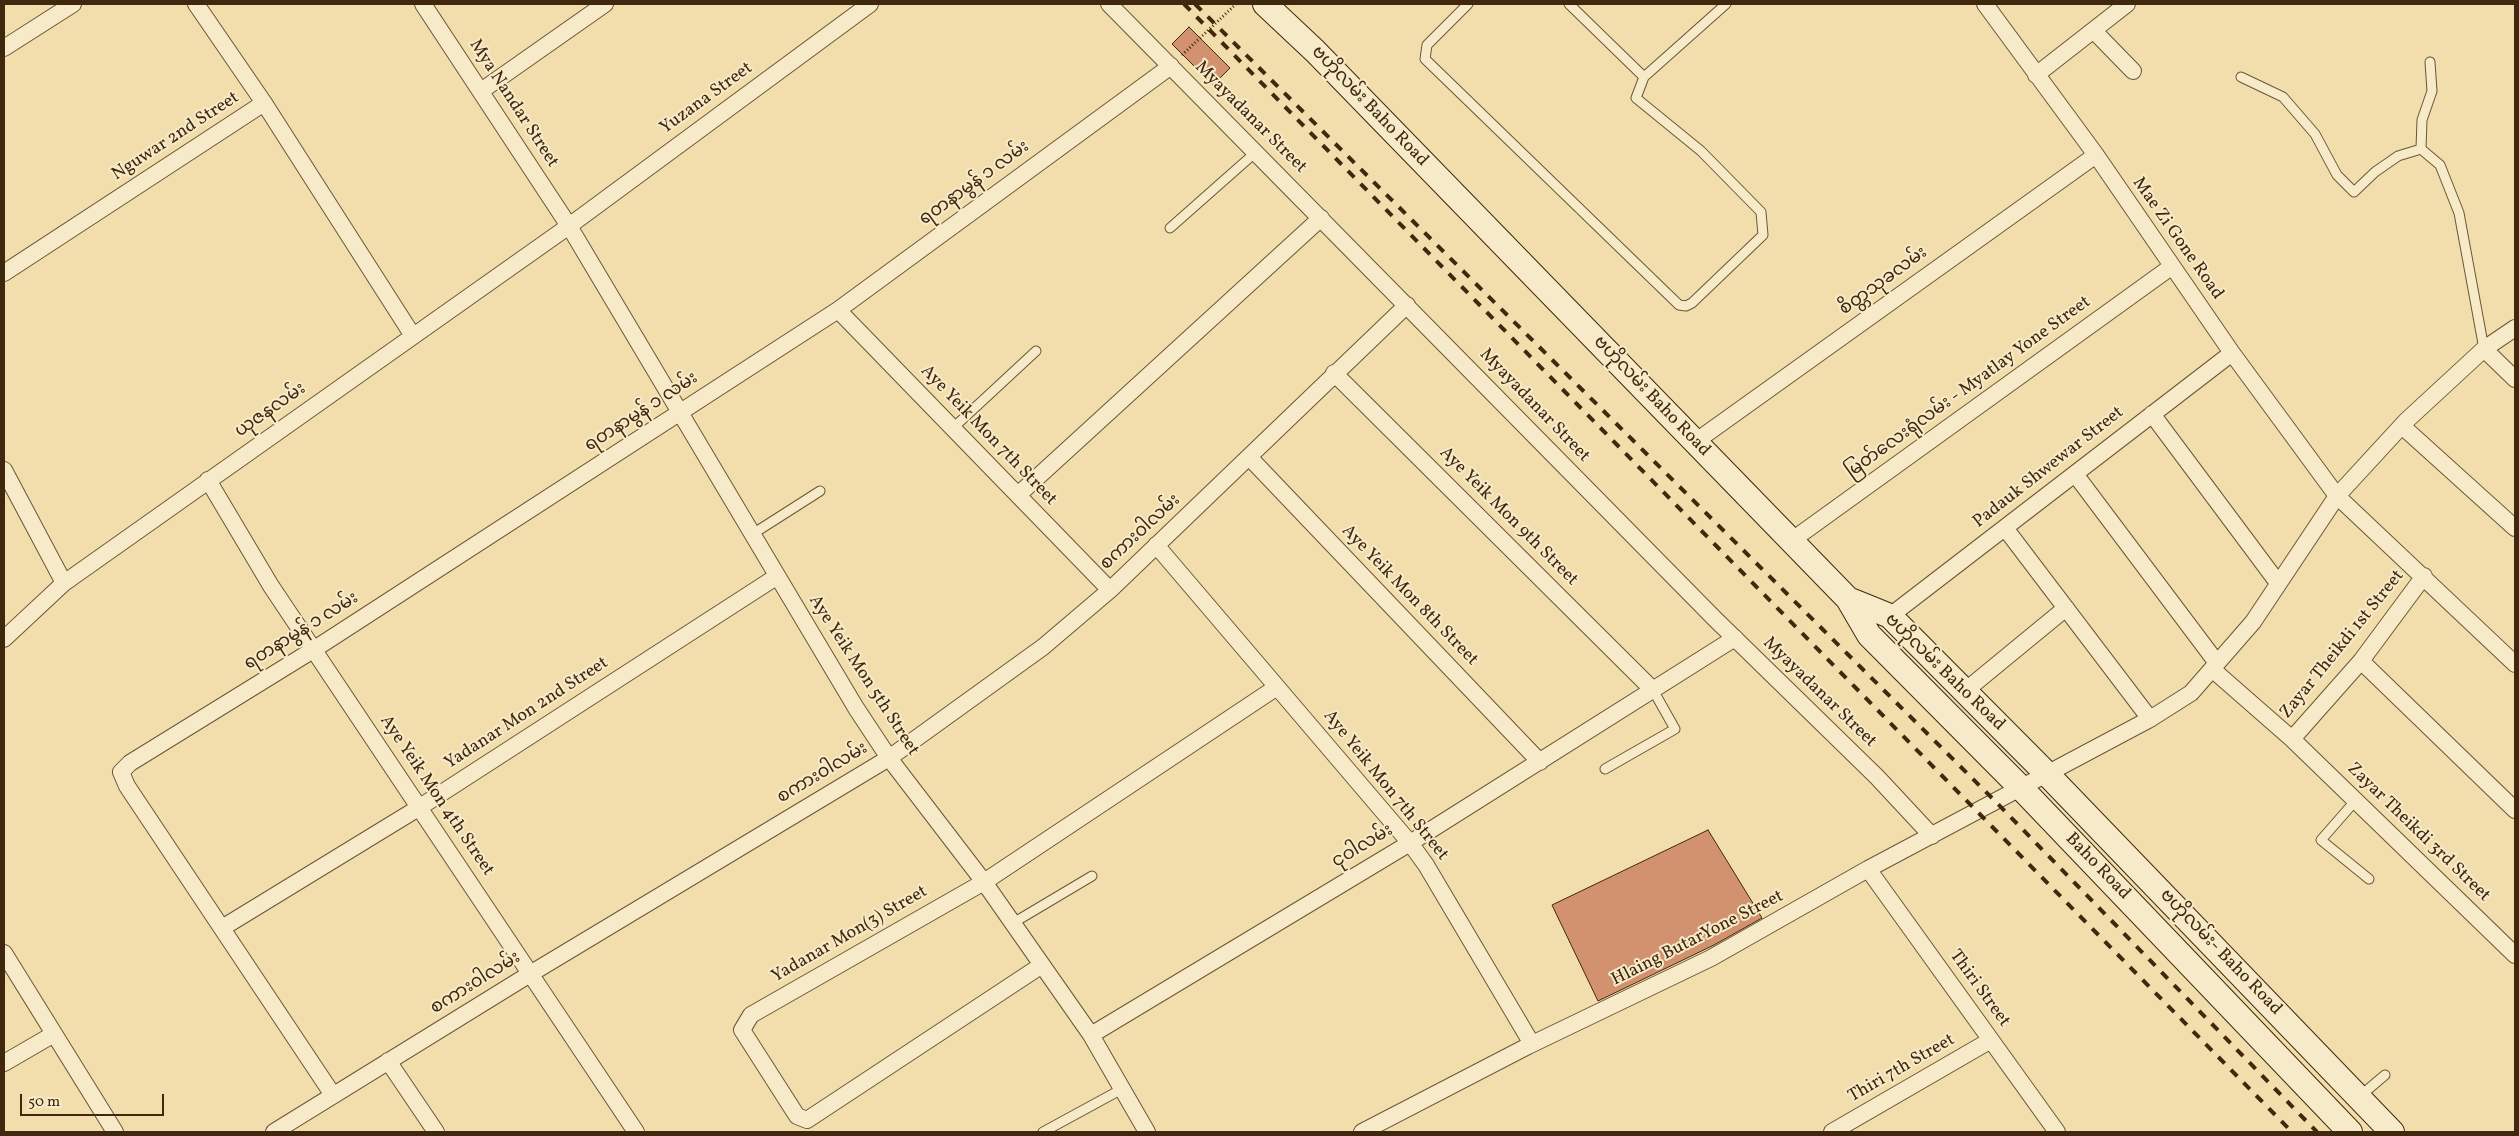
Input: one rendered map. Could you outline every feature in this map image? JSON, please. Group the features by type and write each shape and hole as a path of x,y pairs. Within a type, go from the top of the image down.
{"main road":[{"name":"ဗဟိုလမ်း Baho Road","path":"1265,4 1315,51 1848,599 1890,616 2048,775"},
{"name":"Baho Road","path":"1848,599 1870,635 2022,789 2350,1132"},
{"name":"ဗဟိုလမ်း- Baho Road","path":"2048,775 2392,1132"}],"street":[{"path":"4,48 73,4"},
{"path":"196,4 264,103"},
{"name":"Mya Nandar Street","path":"423,4 569,226"},
{"path":"481,91 605,4"},
{"name":"Yuzana Street","path":"569,226 870,4"},
{"name":"Myayadanar Street","path":"1109,4 1735,638 1876,777 1932,836"},
{"name":"Mae Zi Gone Road","path":"1985,4 2096,155 2171,267 2337,496 2424,576 2515,664"},
{"path":"2036,75 2126,4"},
{"path":"2094,31 2134,71"},
{"name":"ရတနာမွန် ၁ လမ်း","path":"222,928 126,786 121,772 130,763 313,650 838,310 1170,66"},
{"name":"Nguwar 2nd Street","path":"4,273 264,103 413,336"},
{"name":"စိတ္တသုခလမ်း","path":"1695,442 2096,155"},
{"path":"1018,496 1321,218"},
{"name":"ယုဇနလမ်း","path":"4,639 64,583 569,226"},
{"name":"Aye Yeik Mon 5th Street","path":"569,226 776,577 856,708 889,758 984,882 1091,1035 1147,1132"},
{"name":"မြတ်လေးရုံလမ်း - Myatlay Yone Street","path":"1791,542 2171,267"},
{"name":"စကား၀ါလမ်း","path":"274,1132 530,974 889,758 1043,647 1110,590 1407,305"},
{"name":"Aye Yeik Mon 7th Street","path":"838,310 1110,590"},
{"name":"Hlaing ButarYone Street","path":"1362,1132 1532,1044 1711,958 1868,870 2150,719 2190,694 2252,622 2337,496 2402,426 2484,349 2515,328"},
{"path":"2484,349 2515,379"},
{"name":"Padauk Shwewar Street","path":"1890,616 2232,353"},
{"name":"Aye Yeik Mon 9th Street","path":"1334,373 1653,690"},
{"path":"2152,414 2278,583"},
{"path":"2402,426 2515,528"},
{"name":"Aye Yeik Mon 8th Street","path":"1249,457 1540,762"},
{"path":"4,470 64,583"},
{"name":"Zayar Theikdi 3rd Street","path":"2074,474 2214,666 2356,800 2515,955"},
{"name":"Aye Yeik Mon 4th Street","path":"208,480 271,586 313,650 636,1132"},
{"path":"2005,528 2150,719"},
{"name":"Aye Yeik Mon 7th Street","path":"1156,545 1410,843 1426,865 1532,1044"},
{"name":"Zayar Theikdi 1st Street","path":"2292,739 2361,661 2424,576"},
{"name":"Yadanar Mon 2nd Street","path":"222,928 420,807 776,577"},
{"path":"1965,691 2066,608"},
{"name":"ငုဝါလမ်း","path":"1091,1035 1410,843 1735,638"},
{"path":"2361,661 2515,810"},
{"name":"Yadanar Mon(3) Street","path":"1042,965 807,1120 797,1116 742,1030 751,1015 984,882 1277,687"},
{"name":"Thiri Street","path":"1868,870 2057,1132"},
{"path":"222,928 333,1095"},
{"path":"4,953 115,1132"},
{"path":"4,1063 54,1034"},
{"name":"Thiri 7th Street","path":"1832,1132 1991,1040"},
{"path":"388,1061 436,1132"}],"lane":[{"path":"1468,4 1426,45 1426,58 1679,305 1686,306 1692,303 1763,235 1761,212 1701,151 1636,98 1644,78 1726,4"},
{"path":"1569,4 1644,78"},
{"path":"2421,149 2422,120 2432,91 2430,62"},
{"path":"2241,77 2283,97 2315,134 2337,175 2354,192 2375,172 2398,156 2421,149"},
{"path":"2421,149 2440,165 2459,212 2484,349"},
{"path":"1170,228 1256,152"},
{"path":"953,428 1036,351"},
{"path":"751,535 820,491"},
{"path":"1605,769 1675,729 1653,690"},
{"path":"2356,800 2322,840 2369,879"},
{"path":"1013,924 1092,876"},
{"path":"2359,1097 2385,1075"},
{"path":"1043,1132 1122,1089"}],"path":[{"path":"1170,66 1236,4"}],"building":[{"path":"1189,27 1230,68 1213,85 1172,44"},
{"path":"1708,830 1762,918 1714,945 1598,1001 1552,905"}],"railway":[{"path":"1184,4 2292,1132"},
{"path":"1195,4 1996,802 2317,1132"}]}
